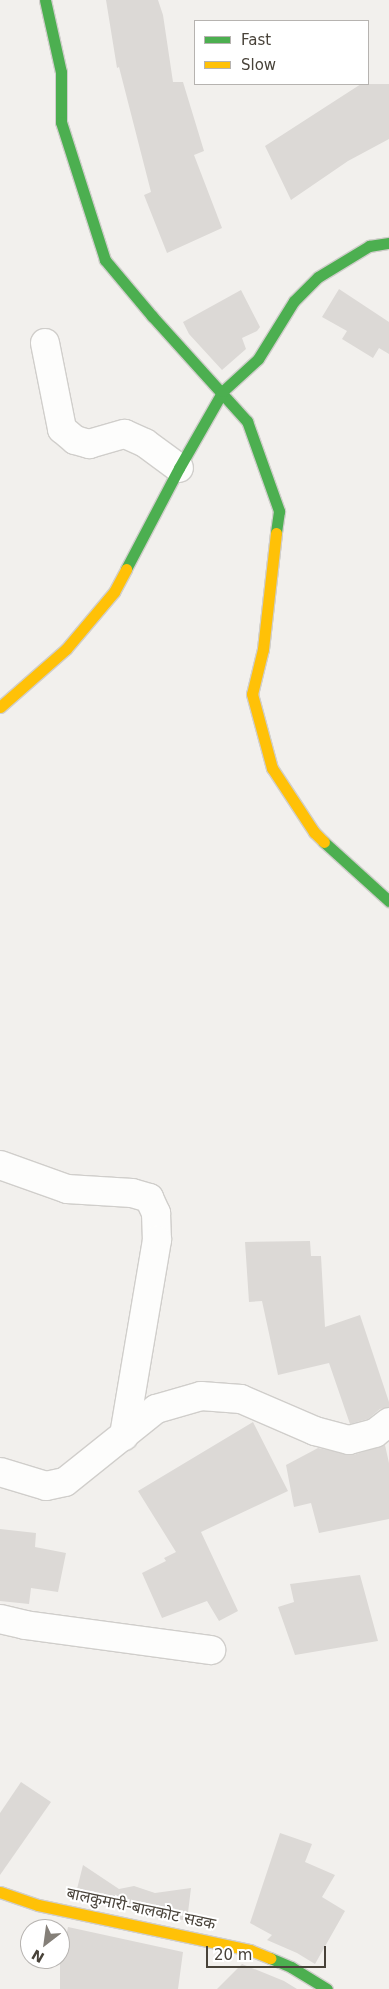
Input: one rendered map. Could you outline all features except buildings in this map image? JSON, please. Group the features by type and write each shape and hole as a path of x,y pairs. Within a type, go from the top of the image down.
{"street":[{"path":"45,0 61,72 61,122 105,260 152,316 222,391 247,421 279,511 263,649 252,694 272,768 314,832 389,901"},
{"path":"0,707 66,649 114,592 222,391 258,359 294,301 318,277 369,246 389,243"},
{"path":"45,343 62,429 75,440 89,444 125,434 145,443 179,468"},
{"path":"0,1165 67,1189 149,1198 156,1213 157,1240 124,1436"},
{"path":"0,1472 46,1486 65,1482 156,1409 201,1396 241,1399 315,1431 349,1440 375,1433 389,1422"},
{"path":"0,1619 25,1625 211,1650"},
{"name":"बालकुमारी-बालकोट सडक","path":"0,1892 38,1905 250,1950 291,1967 327,1989"}],"traffic: fast":[{"path":"45,0 61,72 61,122 105,260 152,316 247,421 279,511 276,533"},
{"path":"126,569 179,468 223,391 258,359 294,301 318,277 369,246 389,243"},
{"path":"324,842 389,901"},
{"path":"270,1958 291,1967 327,1989"}],"traffic: slow":[{"path":"276,533 263,649 252,694 272,768 314,832 324,842"},
{"path":"0,707 66,649 114,592 126,569"},
{"path":"0,1892 38,1905 250,1950 270,1958"}]}
